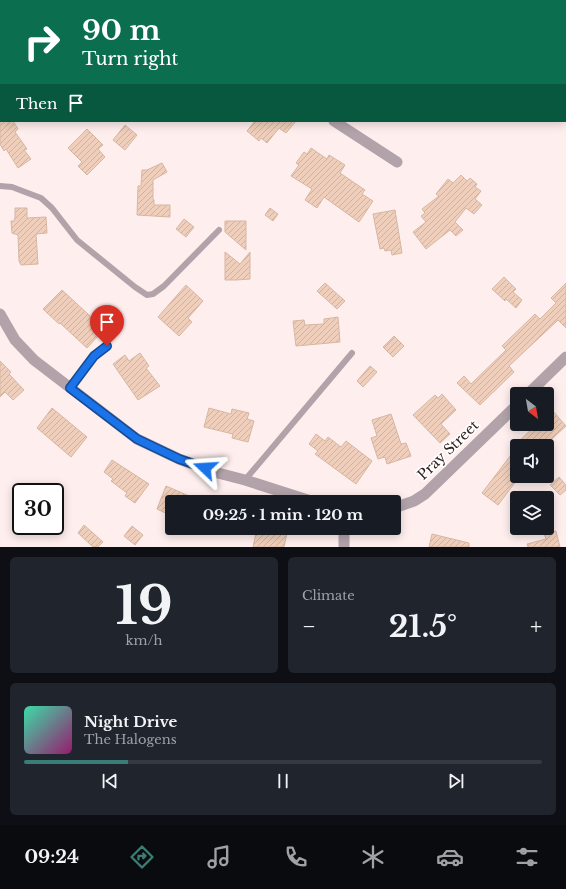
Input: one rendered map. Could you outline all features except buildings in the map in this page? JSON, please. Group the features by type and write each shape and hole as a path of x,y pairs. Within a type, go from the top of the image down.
{"street":[{"path":"336,122 397,162"},
{"path":"0,314 15,340 34,360 137,439 192,464 292,495"},
{"path":"535,387 566,357"},
{"name":"Pray Street","path":"401,505 425,494 510,412"},
{"path":"344,535 344,547"}],"lane":[{"path":"0,186 12,186 42,198 57,214 77,240 147,295 153,294 164,286 219,230"},
{"path":"70,388 94,356 107,346"},
{"path":"245,480 352,353"}],"route":[{"path":"107,346 94,356 70,388 137,439 179,459 205,468"}]}
